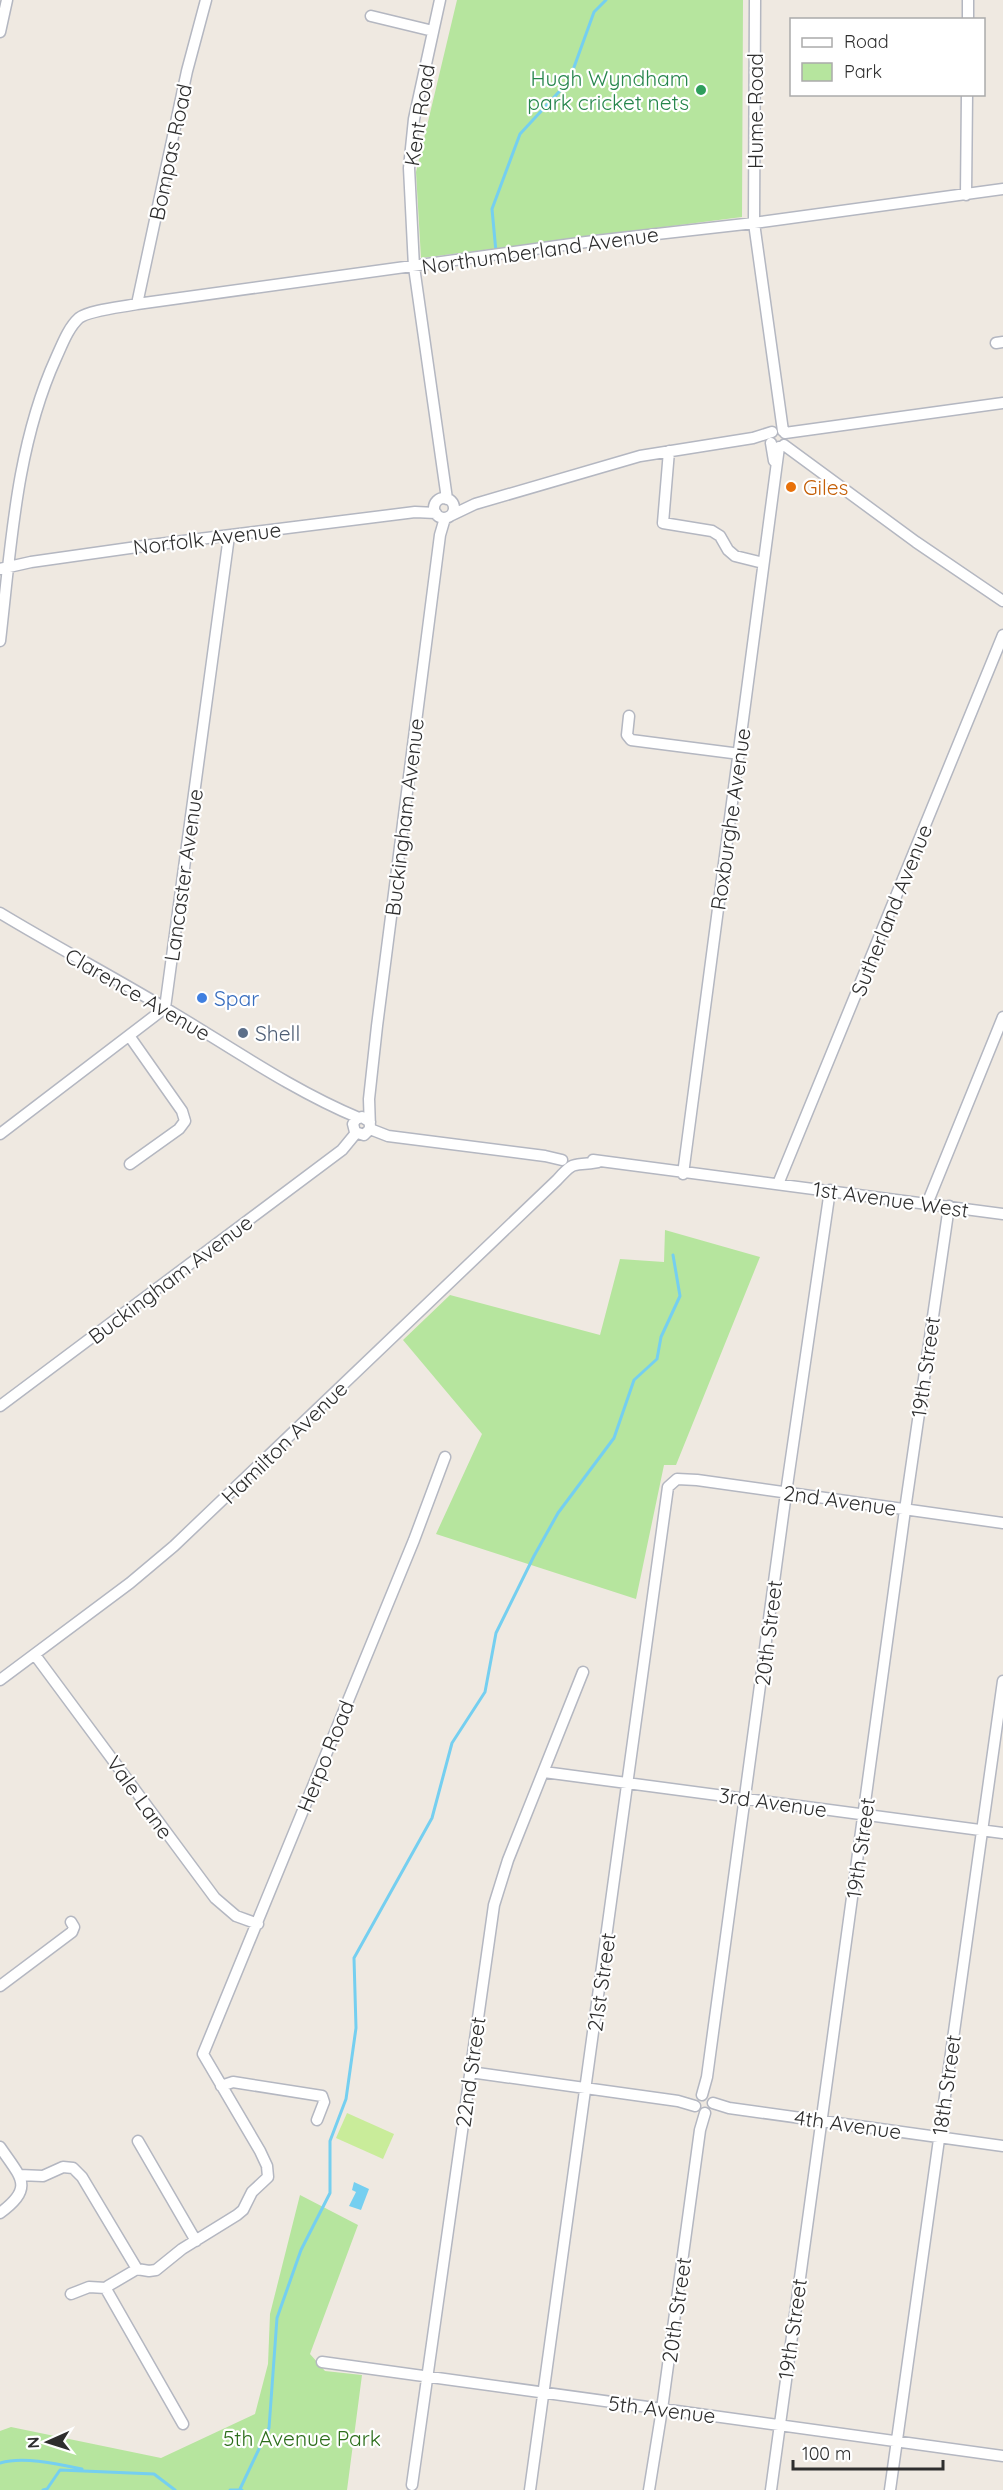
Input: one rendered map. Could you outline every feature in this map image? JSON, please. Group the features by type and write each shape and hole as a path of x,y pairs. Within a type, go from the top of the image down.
{"street":[{"path":"0,32 7,0"},
{"name":"Bompas Road","path":"137,304 187,71 206,0"},
{"name":"Kent Road","path":"440,0 411,143 409,168 414,267 443,477 443,509"},
{"name":"Hume Road","path":"754,223 755,0"},
{"path":"968,0 968,18"},
{"path":"371,16 433,31"},
{"path":"966,195 967,96"},
{"name":"Northumberland Avenue","path":"4,568 32,422 53,365 68,334 78,319 90,314 137,304 586,242 754,223 1003,189"},
{"name":"Roxburghe Avenue","path":"683,1174 715,923 740,754 779,438 779,408 754,223"},
{"path":"443,509 475,504 617,462 669,451 753,438 779,438 801,432 1003,403"},
{"path":"779,438 916,542 1003,601"},
{"path":"669,451 663,523 712,531 720,536 728,550 735,556 763,563"},
{"name":"Norfolk Avenue","path":"4,568 443,509"},
{"name":"Buckingham Avenue","path":"0,1406 339,1152 351,1142 361,1126 369,1099 443,509"},
{"name":"Lancaster Avenue","path":"165,1008 229,536"},
{"path":"0,641 4,568"},
{"name":"Sutherland Avenue","path":"778,1184 1003,635"},
{"path":"629,716 627,735 631,741 740,754"},
{"name":"Clarence Avenue","path":"0,913 338,1109 361,1126 388,1136 545,1155 568,1161 598,1162 778,1184"},
{"path":"0,1134 130,1037 165,1008"},
{"path":"927,1204 1003,1017"},
{"path":"129,1164 179,1129 184,1121 182,1111 130,1037"},
{"name":"Hamilton Avenue","path":"0,1680 130,1583 174,1546 551,1185 568,1161"},
{"name":"1st Avenue West","path":"778,1184 1003,1214"},
{"name":"20th Street","path":"649,2490 830,1190"},
{"name":"19th Street","path":"771,2490 905,1510 949,1206"},
{"name":"Herpo Road","path":"221,2086 203,2055 414,1540 445,1457"},
{"name":"2nd Avenue","path":"677,1479 1003,1523"},
{"name":"21st Street","path":"530,2490 587,2089 666,1493 672,1481 677,1479"},
{"name":"Vale Lane","path":"35,1654 208,1890 228,1911 246,1921 258,1924"},
{"name":"22nd Street","path":"412,2485 494,1905 504,1872 583,1672"},
{"name":"18th Street","path":"890,2490 1003,1681"},
{"name":"3rd Avenue","path":"543,1772 1003,1833"},
{"path":"0,1986 72,1932 71,1922"},
{"name":"4th Avenue","path":"470,2072 1003,2146"},
{"path":"71,2294 89,2287 106,2288 137,2269 154,2270 240,2212 252,2192 268,2177 267,2166 260,2151 221,2086 233,2082 320,2096 324,2102 317,2120"},
{"path":"138,2141 196,2241"},
{"path":"0,2147 21,2180 18,2199 0,2213"},
{"path":"21,2180 43,2176 63,2166 73,2168 82,2176 137,2269"},
{"path":"106,2288 183,2424"},
{"name":"5th Avenue","path":"322,2362 1003,2456"}],"green space":[{"path":"457,0 743,0 742,217 421,258 416,172"},
{"path":"665,1230 760,1257 676,1465 664,1465 636,1599 436,1534 482,1434 403,1340 450,1295 600,1335 620,1259 664,1262"},
{"path":"347,2113 394,2134 383,2159 336,2138"},
{"name":"5th Avenue Park","path":"300,2195 358,2225 310,2354 325,2371 362,2375 347,2490 0,2490 0,2431 11,2427 161,2458 255,2414 268,2364 270,2314"}],"water":[{"path":"354,2182 369,2189 361,2210 349,2206 356,2192 352,2190"}],"waterway":[{"path":"496,252 492,209 520,134 569,81 594,12 606,0"},
{"path":"240,2489 269,2428 277,2318 301,2250 330,2193 330,2141 346,2099 356,2028 354,1958 432,1818 452,1743 485,1692 496,1633 534,1556 558,1513 614,1438 634,1380 657,1359 661,1337 680,1296 673,1255"},
{"path":"0,2463 19,2460 82,2469"},
{"path":"43,2490 47,2489 60,2470 154,2474 175,2490"},
{"path":"230,2490 242,2490"}],"place":[{"name":"Hugh Wyndham park cricket nets","path":"701,90"},
{"name":"Giles","path":"791,487"},
{"name":"Spar","path":"202,998"},
{"name":"Shell","path":"243,1033"}]}
